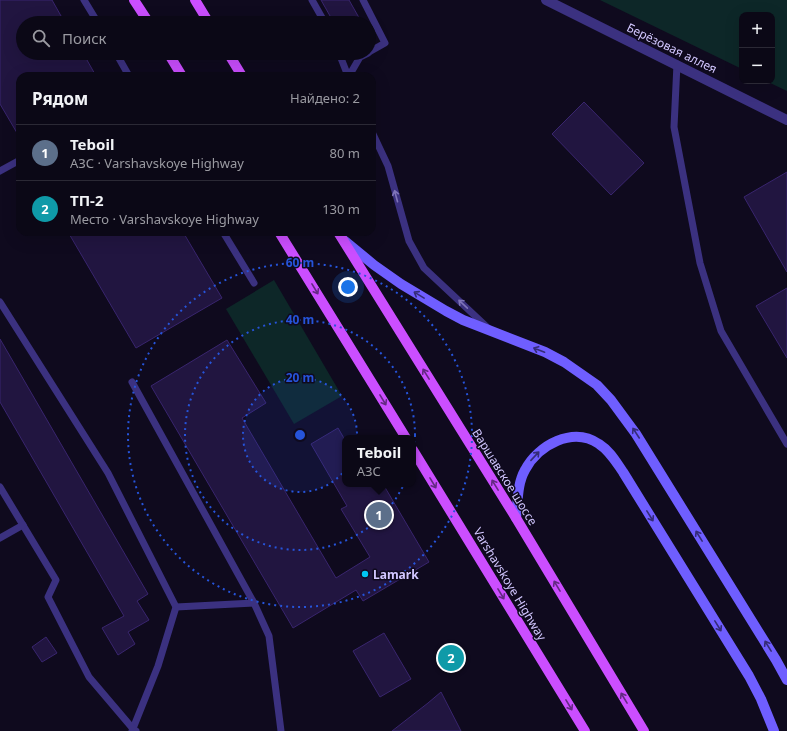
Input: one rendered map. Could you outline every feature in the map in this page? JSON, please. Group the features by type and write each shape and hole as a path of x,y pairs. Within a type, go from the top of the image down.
{"main road":[{"path":"134,0 144,16"},
{"path":"195,0 205,16"},
{"path":"171,60 177,72"},
{"path":"232,60 240,72"},
{"path":"282,236 404,435"},
{"name":"Варшавское шоссе","path":"341,236 516,518 644,731"},
{"name":"Varshavskoye Highway","path":"416,455 585,731"}],"street":[{"name":"Берёзовая аллея","path":"546,0 787,120"},
{"path":"341,236 374,265 401,284 463,320 545,352 597,385 624,416 787,680"},
{"path":"516,518 519,488 525,470 531,460 544,447 562,439 575,438 587,439 598,443 607,450 749,676 761,699 774,731"}],"lane":[{"path":"84,0 94,16"},
{"path":"312,0 322,16"},
{"path":"363,0 371,16"},
{"path":"376,25 385,43 376,48"},
{"path":"120,60 127,72"},
{"path":"342,60 347,72"},
{"path":"351,72 358,60"},
{"path":"677,64 674,127 700,263 721,330 787,444"},
{"path":"376,140 388,166 409,240 424,268 491,331"},
{"path":"0,171 16,162"},
{"path":"226,236 254,283"},
{"path":"0,302 108,473 176,607 158,666 134,731 89,677 48,597 56,580 0,487"},
{"path":"132,382 254,603 269,636 281,731"},
{"path":"0,538 23,525"},
{"path":"176,607 254,603"}],"green space":[{"path":"600,0 787,0 787,91 772,84 775,84 775,12 739,12 739,68"},
{"path":"274,280 342,396 294,424 226,309"}],"building":[{"path":"0,0 52,0 61,16 16,16 16,60 87,60 94,72 16,72 16,131 0,104"},
{"path":"321,0 349,0 358,16 330,16"},
{"path":"584,102 644,163 611,195 552,134"},
{"path":"787,172 787,272 744,197"},
{"path":"70,236 185,236 222,298 136,348"},
{"path":"787,288 787,358 756,306"},
{"path":"0,339 148,594 137,601 149,620 128,632 135,644 118,655 102,628 124,616 0,402"},
{"path":"227,340 266,403 242,418 336,578 370,557 341,509 347,506 311,444 338,428 342,435 342,487 385,487 429,562 363,601 356,590 293,628 151,386"},
{"path":"384,633 411,679 380,697 353,651"},
{"path":"46,637 57,653 42,662 32,647"},
{"path":"441,692 461,731 392,731 428,703"}],"place":[{"name":"Teboil","path":"379,515"},
{"name":"Lamark","path":"365,574"},
{"name":"ТП-2","path":"451,658"}]}
